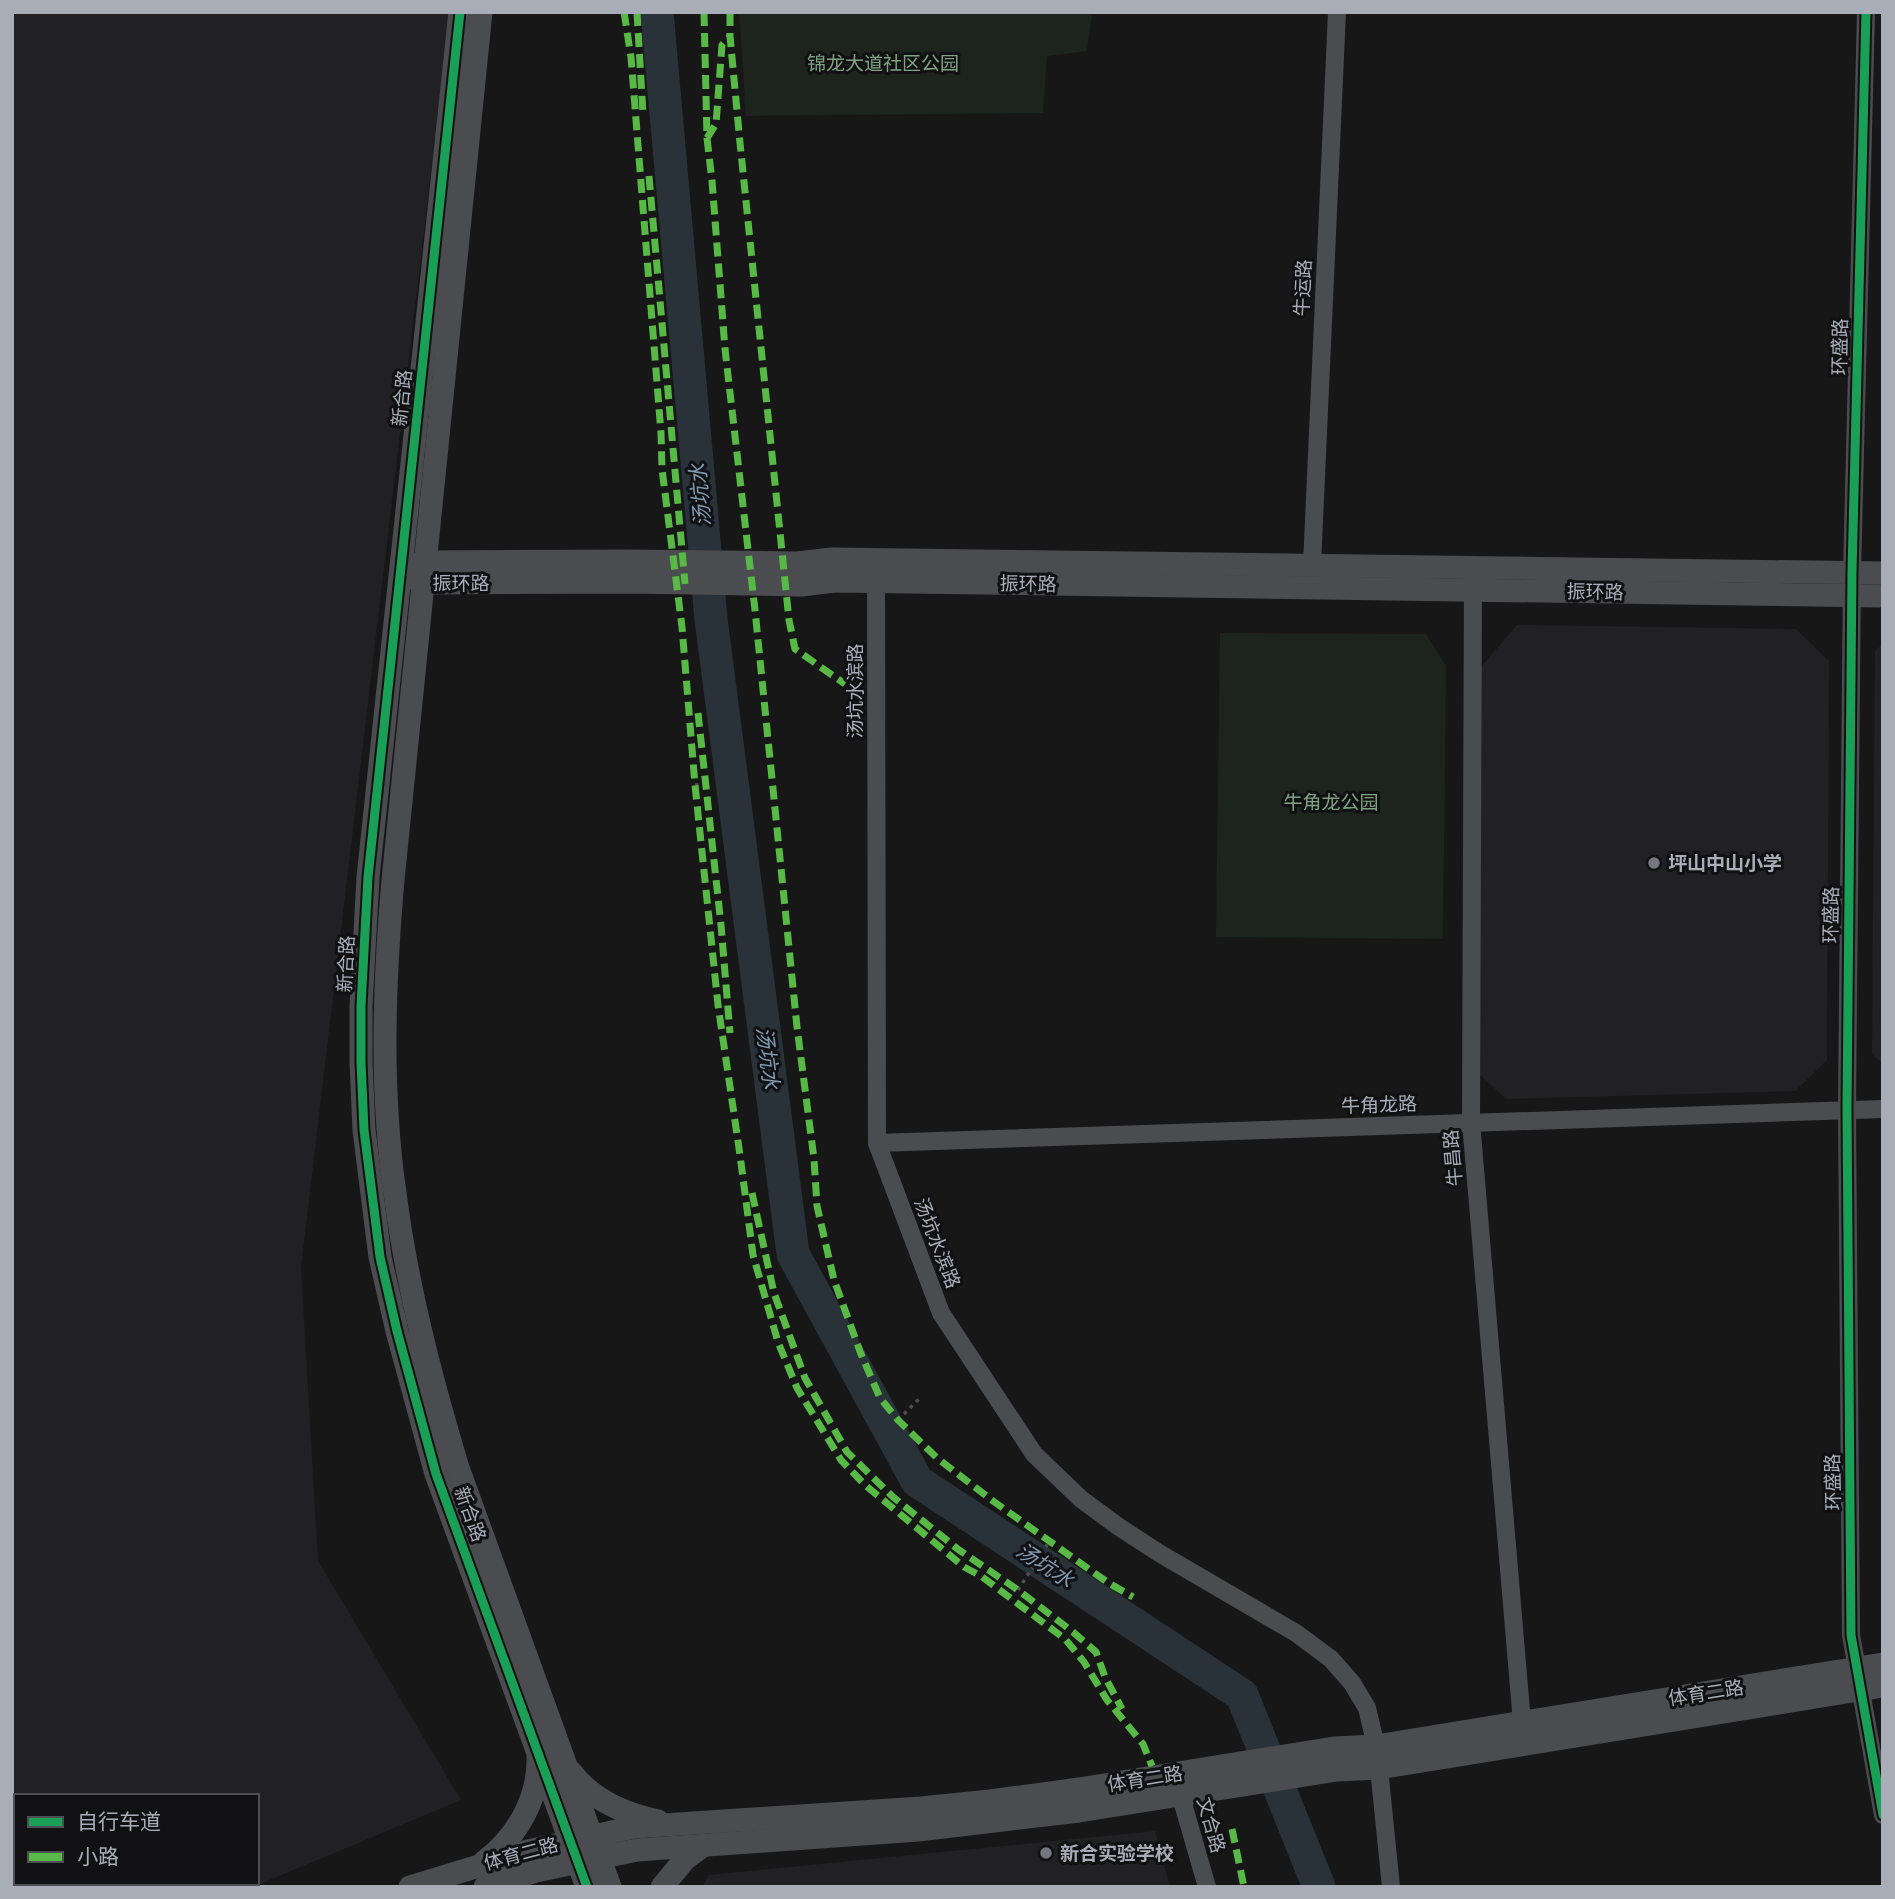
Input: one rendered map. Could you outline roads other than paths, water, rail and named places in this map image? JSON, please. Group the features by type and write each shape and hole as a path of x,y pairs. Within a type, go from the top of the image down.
{"street":[{"name":"新合路","path":"460,12 368,877 361,1062 364,1130 380,1257 433,1463 538,1752 585,1849 610,1887"},
{"name":"新合路","path":"481,12 388,939 388,1127 394,1192 419,1326 438,1401 458,1468 565,1764 585,1849 587,1887"},
{"name":"牛运路","path":"1311,565 1336,12"},
{"name":"环盛路","path":"1866,12 1852,584 1846,1110 1852,1635 1867,1681 1883,1815"},
{"name":"振环路","path":"401,571 799,574 832,559 876,570 1473,579 1852,584 1883,573"},
{"name":"振环路","path":"876,570 1311,565 1473,579"},
{"name":"汤坑水滨路","path":"876,570 877,1143 941,1313 1034,1454 1081,1499 1159,1553 1296,1633 1331,1659 1352,1683 1367,1709 1378,1757 1391,1887"},
{"name":"牛昌路","path":"1473,579 1471,1122 1523,1733"},
{"name":"振环路","path":"1852,584 1883,596"},
{"name":"牛角龙路","path":"877,1143 1883,1109"},
{"name":"体育二路","path":"585,1849 634,1827 908,1809 1079,1789 1177,1784 1336,1759 1378,1757 1867,1681 1883,1664"},
{"path":"536,1887 486,1879 495,1853 510,1837 533,1794 538,1774 538,1752"},
{"path":"565,1764 579,1782 615,1807 655,1821 678,1824"},
{"name":"体育二路","path":"410,1887 486,1879 528,1851 637,1850 931,1828 1079,1811 1177,1784"},
{"name":"文合路","path":"1177,1784 1207,1887"},
{"path":"662,1887 685,1859 704,1845"}],"waterway":[{"name":"汤坑水","path":"657,12 711,619 793,1254 917,1481 1242,1695 1319,1887"}],"place":[{"name":"坪山中山小学","path":"1654,863"},
{"name":"新合实验学校","path":"1046,1853"}],"park label":[{"name":"锦龙大道社区公园","path":"883,63"},
{"name":"牛角龙公园","path":"1331,802"}]}
